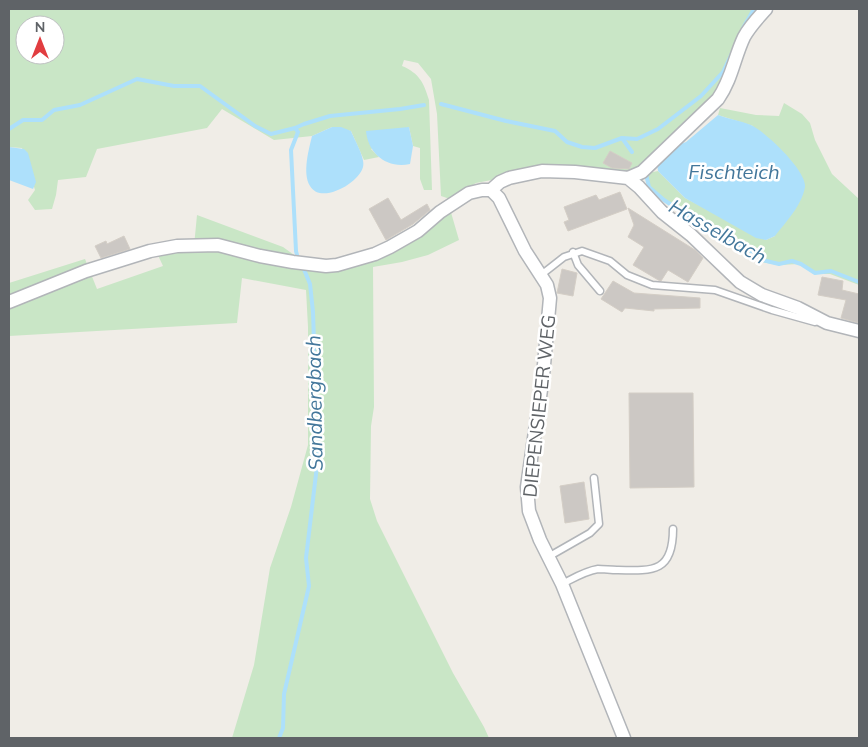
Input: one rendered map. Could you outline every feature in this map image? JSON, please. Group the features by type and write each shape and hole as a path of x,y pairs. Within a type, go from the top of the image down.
{"street":[{"path":"9,302 86,271 150,251 171,247 218,245 293,262 326,266 337,265 375,254 418,231 440,212 469,193 491,190 509,178 542,171 575,172 628,178 642,172 718,99 729,79 744,38 755,21 766,9"},
{"path":"628,178 640,187 658,208 691,235 740,282 762,295 798,308 827,322 859,331"},
{"name":"DIEPENSIEPER WEG","path":"491,190 499,198 525,251 541,275 549,292 550,307 543,376 528,479 527,497 533,525 562,584 624,738"}],"lane":[{"path":"541,275 564,257 573,252 582,251 610,261 627,275 652,285 715,290 785,314 812,321 827,322"},
{"path":"573,252 578,265 600,291"},
{"path":"548,557 590,533 599,524 594,478"},
{"path":"562,584 586,572 600,569 656,568 662,564 672,550 673,529"}],"green space":[{"path":"9,9 762,9 718,94 670,142 627,176 507,177 476,183 450,199 441,196 437,114 431,79 418,63 404,60 402,66 417,75 429,100 432,190 424,190 420,179 420,148 413,146 409,127 371,149 379,157 364,160 351,131 332,127 312,136 274,140 222,109 207,128 97,149 86,177 58,180 52,209 35,210 28,200 35,190 22,148 9,147"},
{"path":"784,103 802,114 810,123 815,140 832,174 859,199 859,285 830,274 814,274 799,264 779,265 761,262 749,252 663,201 648,184 643,174 658,171 685,198 766,240 775,236 753,126 718,115 720,108 756,115 779,116"},
{"path":"450,209 459,240 428,255 373,267 374,407 371,426 370,499 377,521 453,673 489,738 232,738 254,665 270,568 291,507 308,445 308,327 306,290 242,278 237,323 9,336 9,283 85,259 97,289 163,266 157,253 194,246 197,215 283,247 311,267 361,262"}],"water":[{"name":"Fischteich","path":"718,115 751,125 766,135 793,162 804,180 805,187 797,207 775,236 766,240 756,238 685,198 658,171 657,164 675,146 686,142"},
{"path":"332,127 341,127 351,131 361,154 363,167 355,179 347,185 331,193 322,193 315,191 310,186 307,175 307,161 312,136"},
{"path":"409,127 413,146 410,164 401,165 386,162 374,152 367,139 366,131"},
{"path":"9,147 24,149 28,153 36,182 33,189 9,180"}],"building":[{"path":"610,151 632,163 629,169 612,168 603,163"},
{"path":"620,192 627,209 568,231 564,222 569,220 564,207 596,195 599,200"},
{"path":"388,198 401,220 427,204 430,210 413,224 386,240 369,209"},
{"path":"628,208 695,250 703,258 688,282 668,270 660,281 633,265 644,247 628,237 634,225"},
{"path":"124,236 130,249 101,258 95,246 106,241 107,244"},
{"path":"562,269 577,273 573,296 557,293"},
{"path":"822,277 843,281 842,290 859,294 859,323 841,318 846,300 818,295"},
{"path":"613,281 634,293 700,298 700,308 654,309 654,311 625,308 622,312 601,299"},
{"path":"629,393 693,393 694,487 630,488"},
{"path":"584,482 589,519 565,523 560,486"}],"waterway":[{"path":"743,28 754,9"},
{"path":"622,138 637,139 658,129 701,96 723,72 732,53"},
{"name":"Hasselbach","path":"9,129 23,120 42,120 54,110 80,105 137,79 174,86 200,86 255,126 271,134 330,116 424,105"},
{"name":"Hasselbach","path":"441,104 506,121 555,131 567,142 582,147 595,148 622,138 632,152"},
{"name":"Sandbergbach","path":"295,128 298,132 291,150 298,259"},
{"name":"Hasselbach","path":"646,174 649,187 664,200 711,231 751,251 762,260 779,264 792,261 801,264 815,273 831,271 859,282"},
{"name":"Sandbergbach","path":"279,738 283,728 284,694 309,586 306,558 319,449 313,407 313,312 310,284 303,267"}]}
